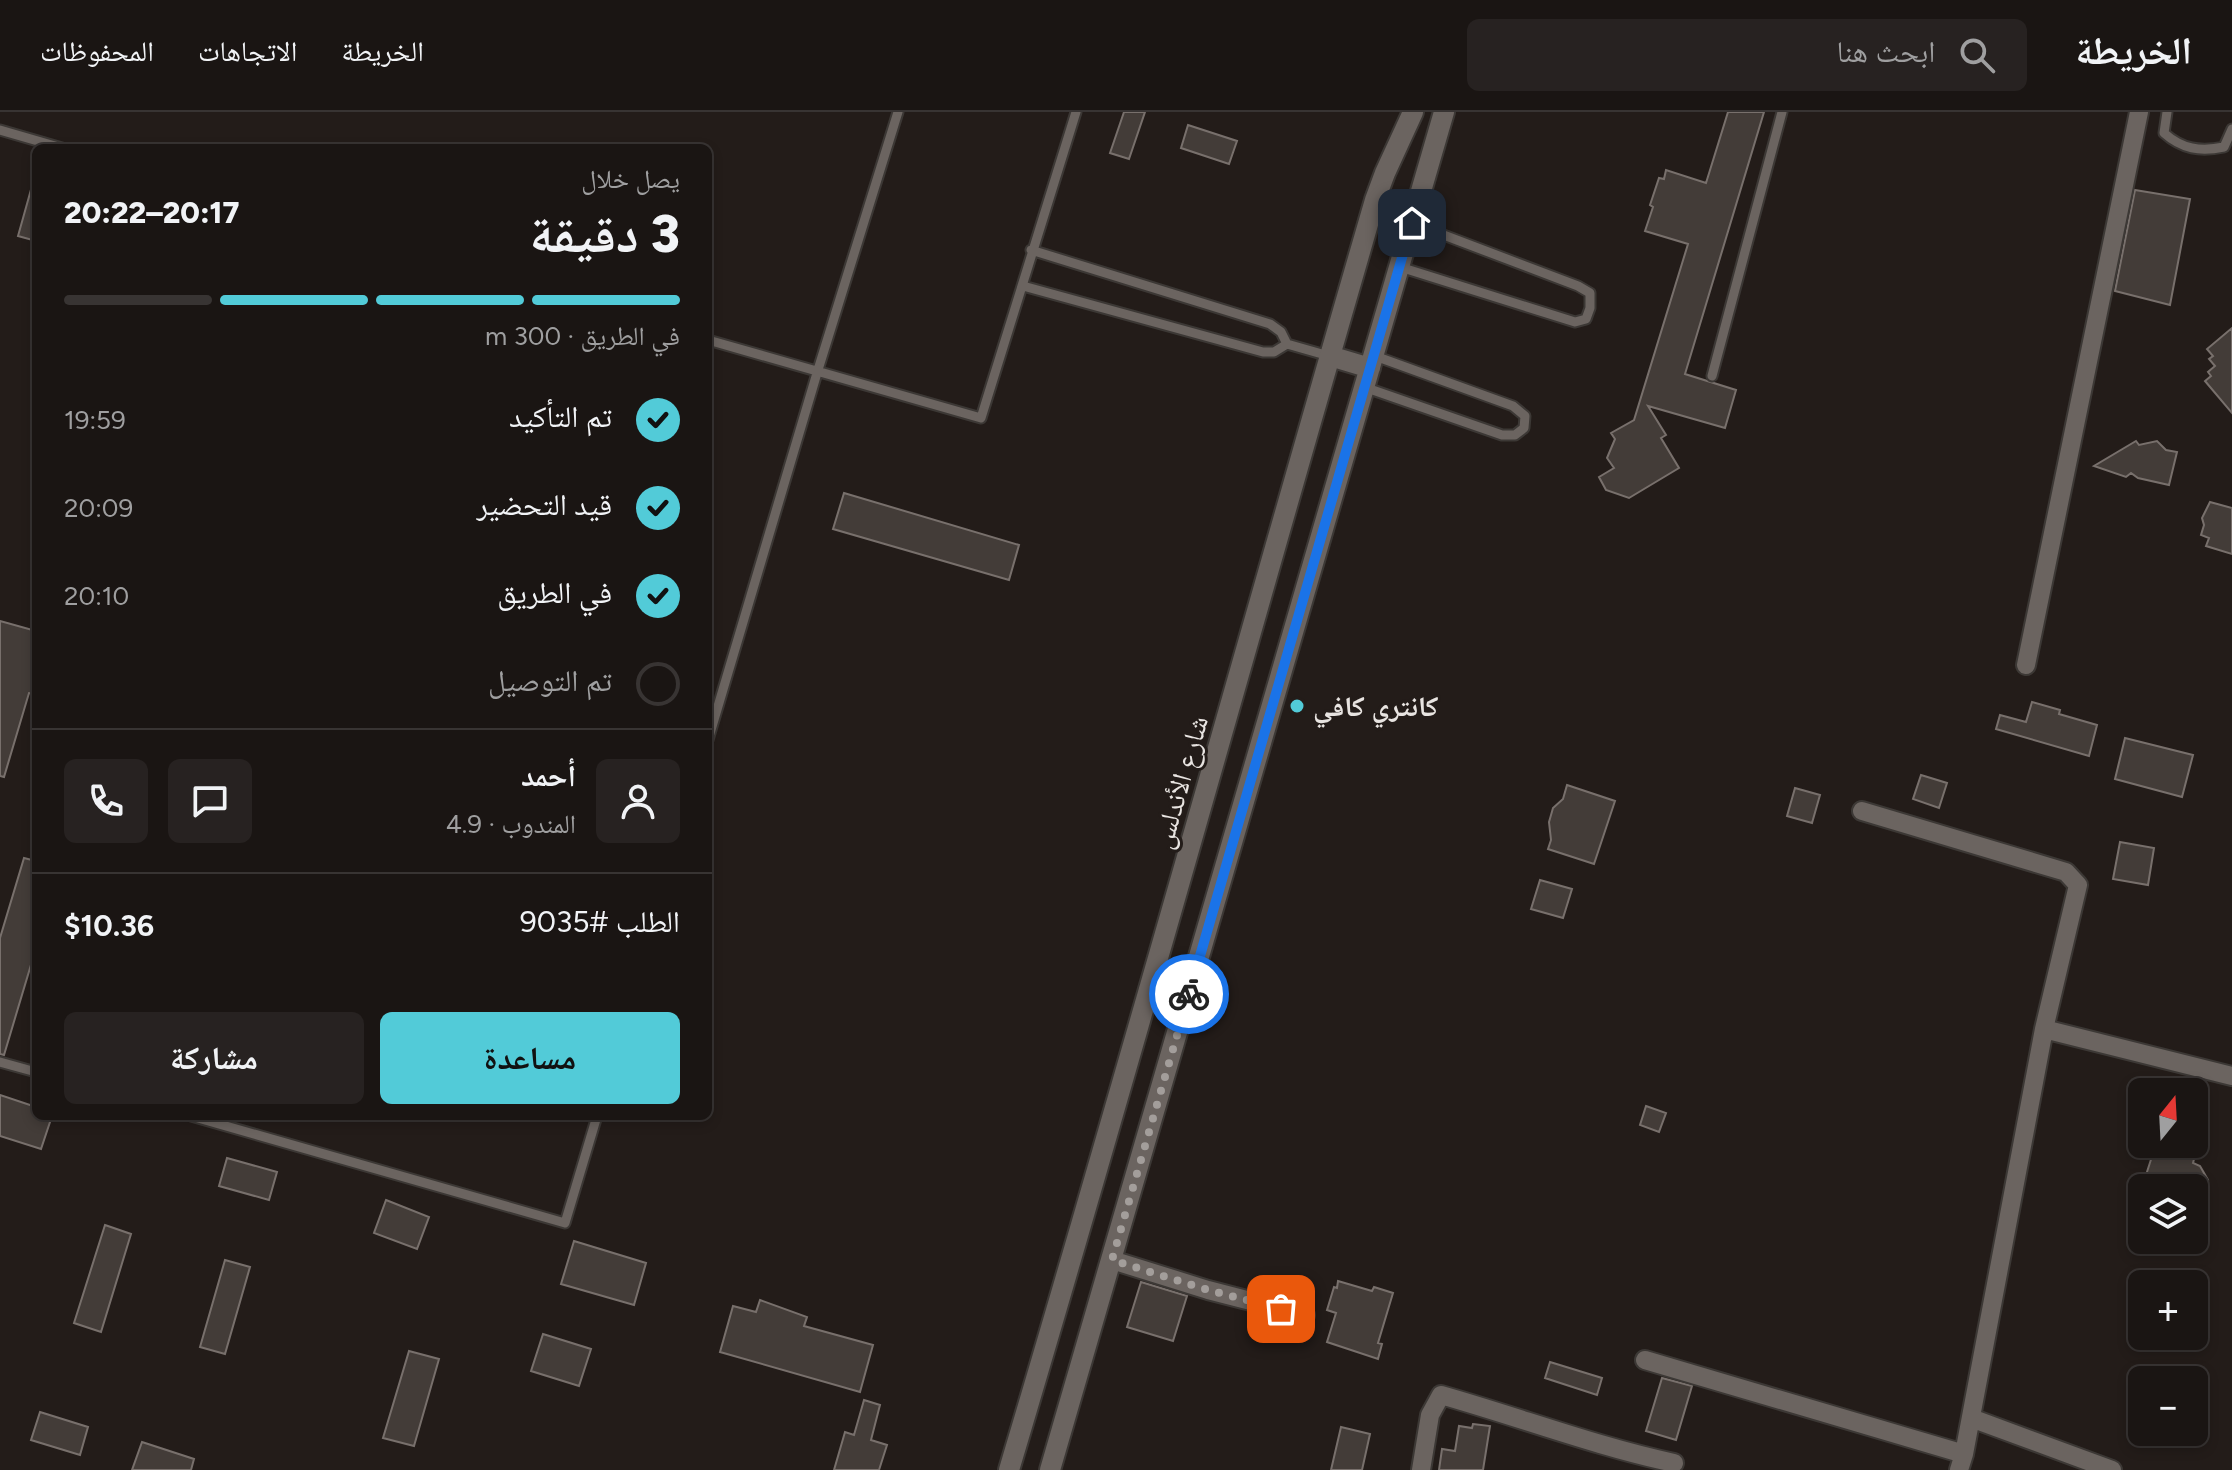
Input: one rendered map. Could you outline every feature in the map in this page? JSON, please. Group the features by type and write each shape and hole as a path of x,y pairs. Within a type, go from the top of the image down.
{"main road":[{"name":"شارع الأندلس","path":"1009,1470 1103,1154 1330,356 1385,173 1413,112"},
{"path":"1050,1470 1444,112"},
{"path":"1330,356 1369,370"}],"street":[{"path":"2026,665 2139,112"},
{"path":"1645,1360 1962,1462 2044,1029 2078,885 2066,872 1862,811"},
{"path":"2044,1029 2232,1076"},
{"path":"1112,1260 1208,1290 1305,1315"},
{"path":"1421,1470 1430,1415 1441,1395 1619,1451 1674,1463"},
{"path":"1971,1418 2112,1470"},
{"path":"1614,1470 1619,1451"}],"lane":[{"path":"712,727 898,112"},
{"path":"712,341 981,418 1076,112"},
{"path":"1712,376 1782,112"},
{"path":"2167,112 2164,133 2176,144 2204,151 2224,147 2232,129"},
{"path":"0,130 48,144"},
{"path":"1399,266 1575,322 1586,319 1590,308 1590,293 1578,286 1412,223"},
{"path":"1031,250 1270,324 1281,332 1287,344"},
{"path":"1023,286 1263,352 1274,352 1287,344 1330,356"},
{"path":"1369,370 1513,406 1525,416 1524,428 1515,435 1502,435 1369,370"},
{"path":"0,1062 32,1071"},
{"path":"205,1120 565,1223 596,1120"}],"building":[{"path":"1124,112 1145,112 1129,159 1110,153"},
{"path":"1728,112 1764,112 1685,374 1736,390 1725,428 1648,406 1666,435 1661,438 1679,468 1629,498 1606,490 1599,477 1614,468 1607,458 1615,439 1611,433 1634,420 1688,244 1645,231 1653,207 1650,205 1659,178 1664,179 1666,170 1706,183"},
{"path":"1188,125 1237,141 1229,164 1181,148"},
{"path":"32,186 32,240 18,236"},
{"path":"2135,190 2190,199 2170,305 2115,291"},
{"path":"2232,328 2232,413 2205,381 2211,376 2208,372 2215,366 2209,359 2213,356 2207,349"},
{"path":"2136,441 2139,445 2157,441 2166,450 2177,452 2169,485 2138,478 2131,473 2126,477 2094,466"},
{"path":"844,493 1019,545 1009,580 833,529"},
{"path":"2210,502 2232,508 2232,554 2206,546 2209,538 2201,535 2204,525 2202,518"},
{"path":"0,621 32,630 32,693 29,693 4,777 0,776"},
{"path":"2032,702 2097,725 2089,756 1996,729 2000,715 2026,722"},
{"path":"2125,738 2193,755 2182,797 2115,779"},
{"path":"1921,775 1947,783 1939,808 1913,799"},
{"path":"1567,785 1615,801 1594,864 1548,849 1553,808 1563,799"},
{"path":"1795,788 1820,795 1812,823 1787,816"},
{"path":"2120,842 2154,848 2148,885 2113,879"},
{"path":"24,858 32,860 32,961 4,1055 0,1054 0,938"},
{"path":"1540,880 1572,889 1563,918 1531,909"},
{"path":"0,1095 32,1106 32,1120 51,1120 41,1149 0,1136"},
{"path":"1646,1106 1666,1113 1659,1132 1640,1125"},
{"path":"227,1158 277,1172 269,1200 219,1186"},
{"path":"2151,1158 2194,1158 2193,1163 2200,1166 2205,1174 2146,1174"},
{"path":"386,1200 429,1217 417,1249 374,1233"},
{"path":"105,1225 131,1234 101,1332 74,1323"},
{"path":"574,1241 646,1263 634,1305 561,1284"},
{"path":"225,1260 250,1267 225,1354 200,1347"},
{"path":"1338,1281 1372,1291 1374,1287 1393,1293 1378,1343 1382,1344 1378,1359 1327,1342 1336,1313 1327,1310"},
{"path":"1141,1282 1187,1296 1173,1341 1127,1327"},
{"path":"760,1300 807,1317 804,1326 873,1345 860,1392 720,1352 733,1306 756,1312"},
{"path":"543,1334 591,1349 579,1386 531,1371"},
{"path":"409,1351 439,1359 414,1446 383,1438"},
{"path":"1550,1362 1602,1378 1597,1395 1545,1378"},
{"path":"1662,1378 1692,1386 1676,1440 1646,1431"},
{"path":"864,1400 880,1405 871,1440 887,1445 879,1470 834,1470 845,1432 854,1435"},
{"path":"40,1412 88,1427 80,1455 31,1440"},
{"path":"1473,1424 1490,1426 1483,1470 1439,1470 1442,1449 1455,1451 1459,1426 1472,1428"},
{"path":"1341,1427 1370,1434 1362,1470 1331,1470"},
{"path":"142,1442 194,1459 191,1470 132,1470"}],"way so far":[{"path":"1189,994 1112,1260 1281,1309"}],"place":[{"name":"كانتري كافي","path":"1297,706"}],"route":[{"path":"1189,994 1412,223"}]}
